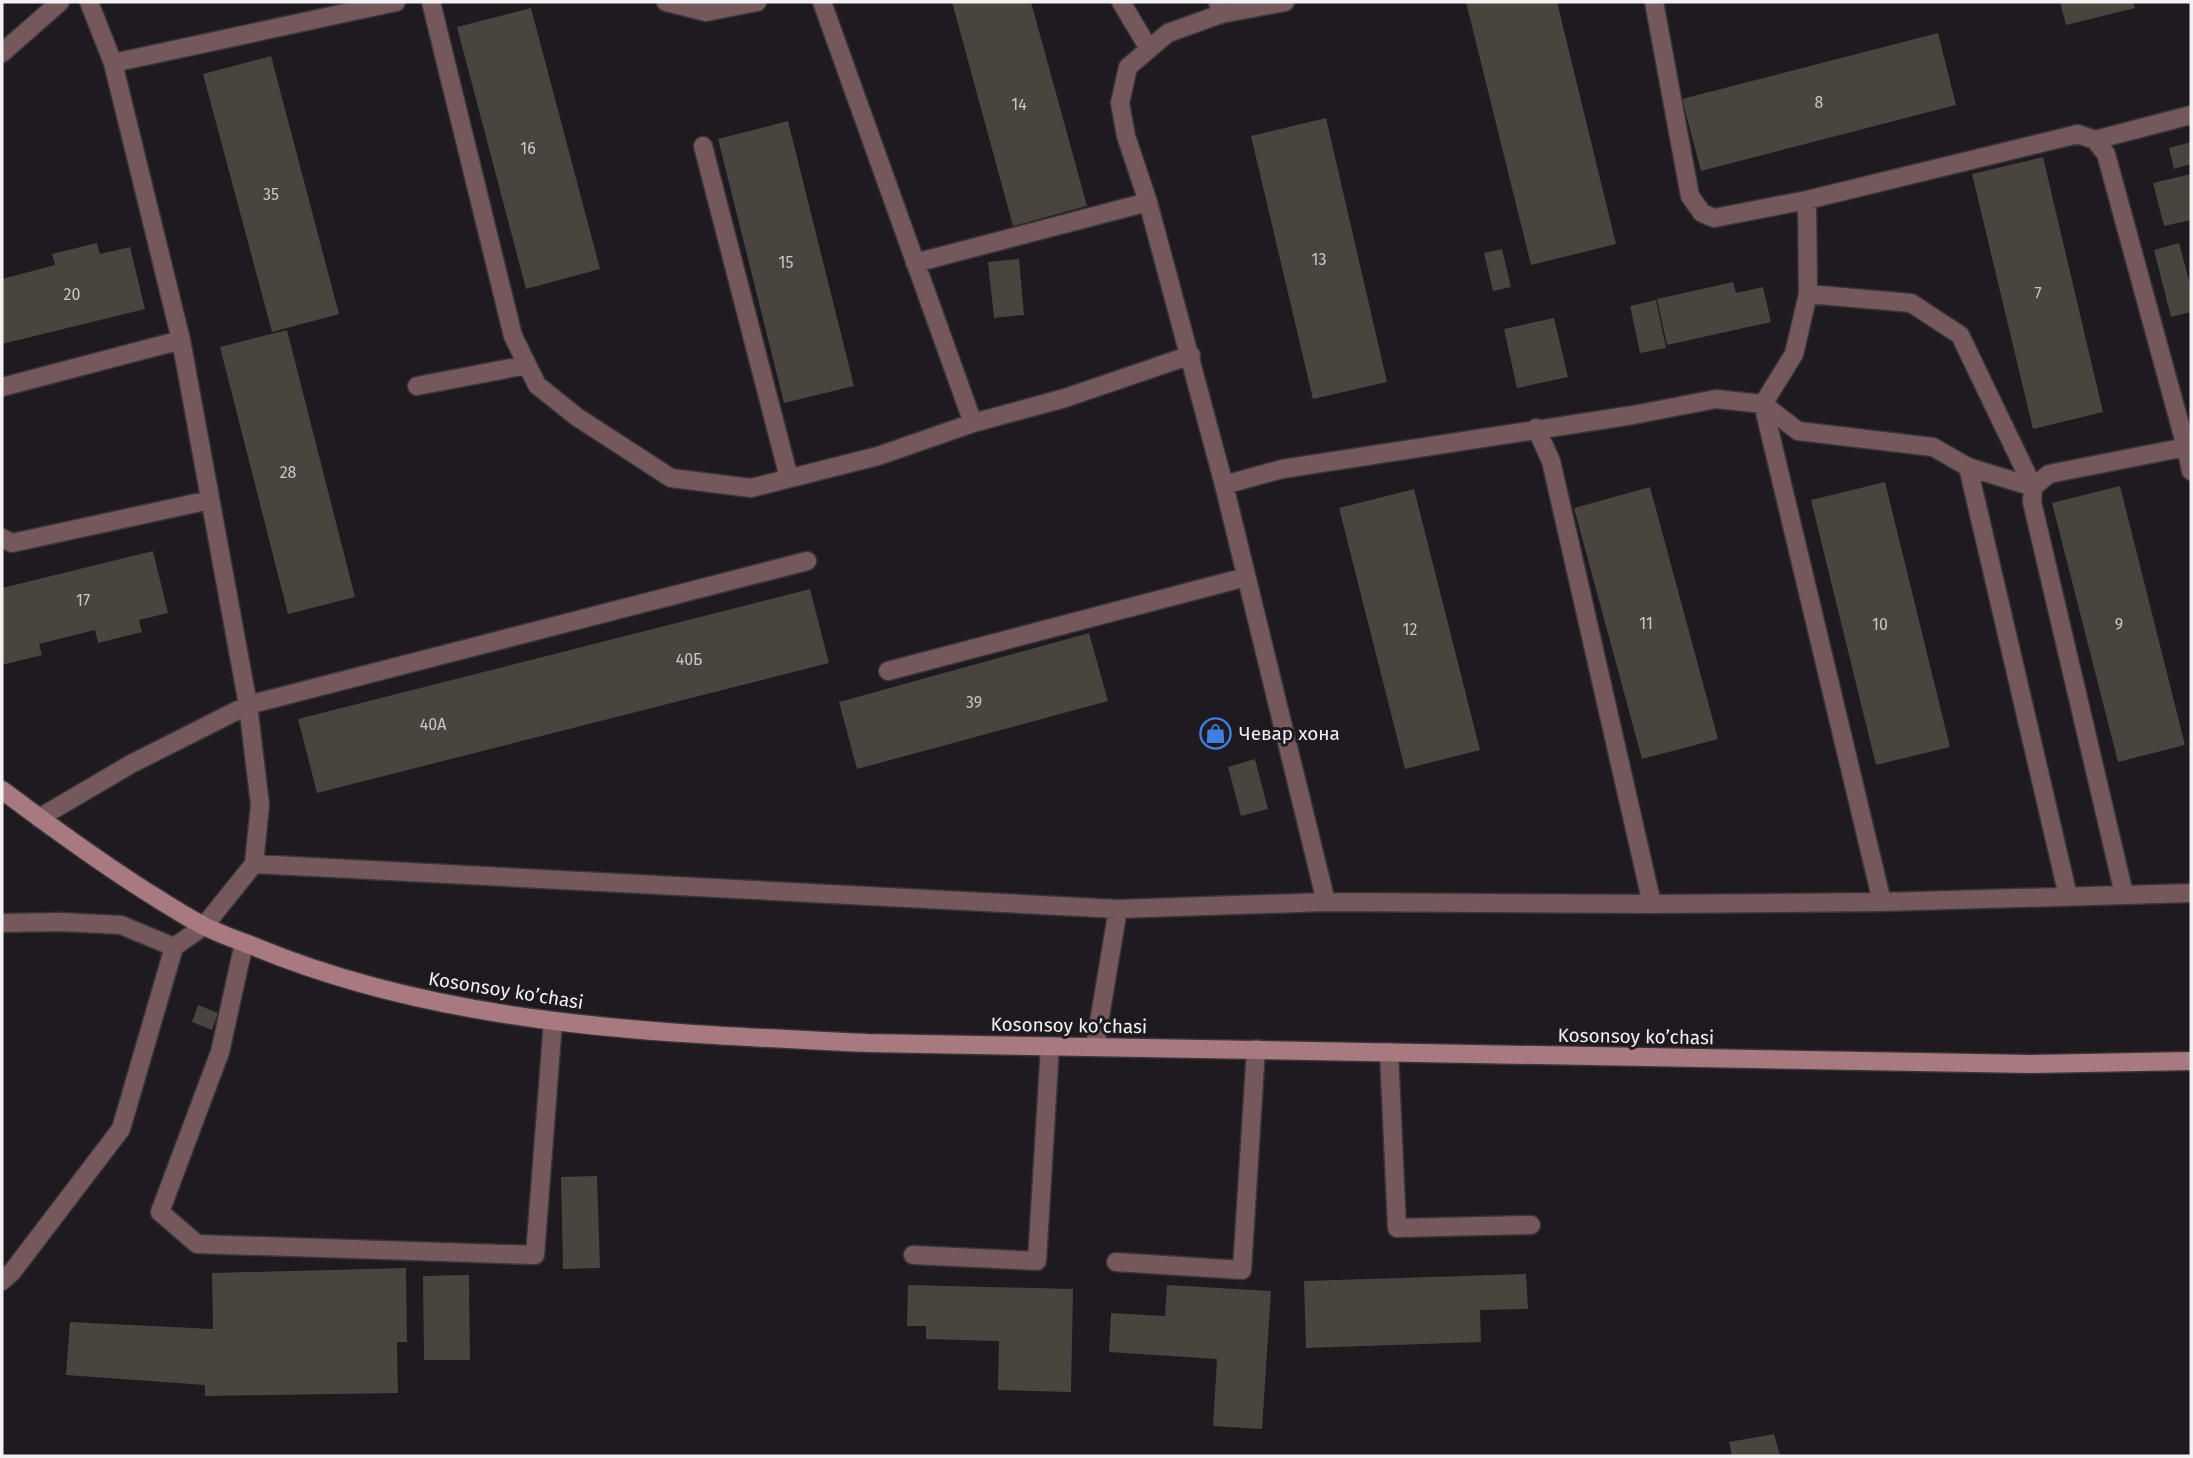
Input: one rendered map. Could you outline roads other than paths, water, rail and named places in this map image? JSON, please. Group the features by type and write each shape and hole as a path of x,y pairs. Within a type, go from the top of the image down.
{"main road":[{"name":"Kosonsoy ko’chasi","path":"2,790 129,881 204,926 244,943 298,965 392,992 496,1013 553,1021 744,1037 868,1043 2031,1064 2191,1061"}],"street":[{"path":"2,53 60,2"},
{"path":"2,1281 12,1272 121,1129 174,947 204,926 254,864 260,804 248,705 181,340 113,63 89,2"},
{"path":"113,63 396,2"},
{"path":"431,2 513,336 537,385 577,417 671,478 751,488 877,456 973,424 1065,398 1191,355"},
{"path":"666,2 706,12 757,2"},
{"path":"822,2 973,424"},
{"path":"1121,2 1149,49"},
{"path":"1285,2 1220,8 1168,33 1128,67 1120,103 1126,136 1148,202 1191,355 1326,902"},
{"path":"1654,2 1690,196 1702,213 1714,218 1807,200 2078,134 2095,140 2106,154 2189,447 2191,471"},
{"path":"2095,140 2191,115"},
{"path":"703,146 789,478"},
{"path":"1807,200 1808,294 1794,354 1763,404 1882,902"},
{"path":"915,263 1148,202"},
{"path":"1808,294 1911,303 1960,335 2033,487 2032,502 2124,894"},
{"path":"2,387 181,340"},
{"path":"417,386 527,365"},
{"path":"1224,485 1282,469 1633,415 1716,399 1763,404 1798,432 1933,447 1968,467 2033,487"},
{"path":"1536,428 1551,461 1652,904"},
{"path":"2033,487 2049,474 2189,447"},
{"path":"1968,467 2068,896"},
{"path":"2,538 12,543 210,500"},
{"path":"39,818 131,764 248,705 807,561"},
{"path":"888,671 1246,577"},
{"path":"254,864 1118,909 1326,902 1882,902 2191,893"},
{"path":"1095,1046 1118,909"},
{"path":"2,923 121,925 174,947"},
{"path":"244,943 220,1052 160,1212 197,1244 535,1255 553,1021"},
{"path":"913,1255 1037,1261 1050,1045"},
{"path":"1116,1262 1242,1270 1256,1049"},
{"path":"1390,1052 1397,1228 1531,1225"}],"place":[{"name":"Чевар хона","path":"1216,733"}]}
